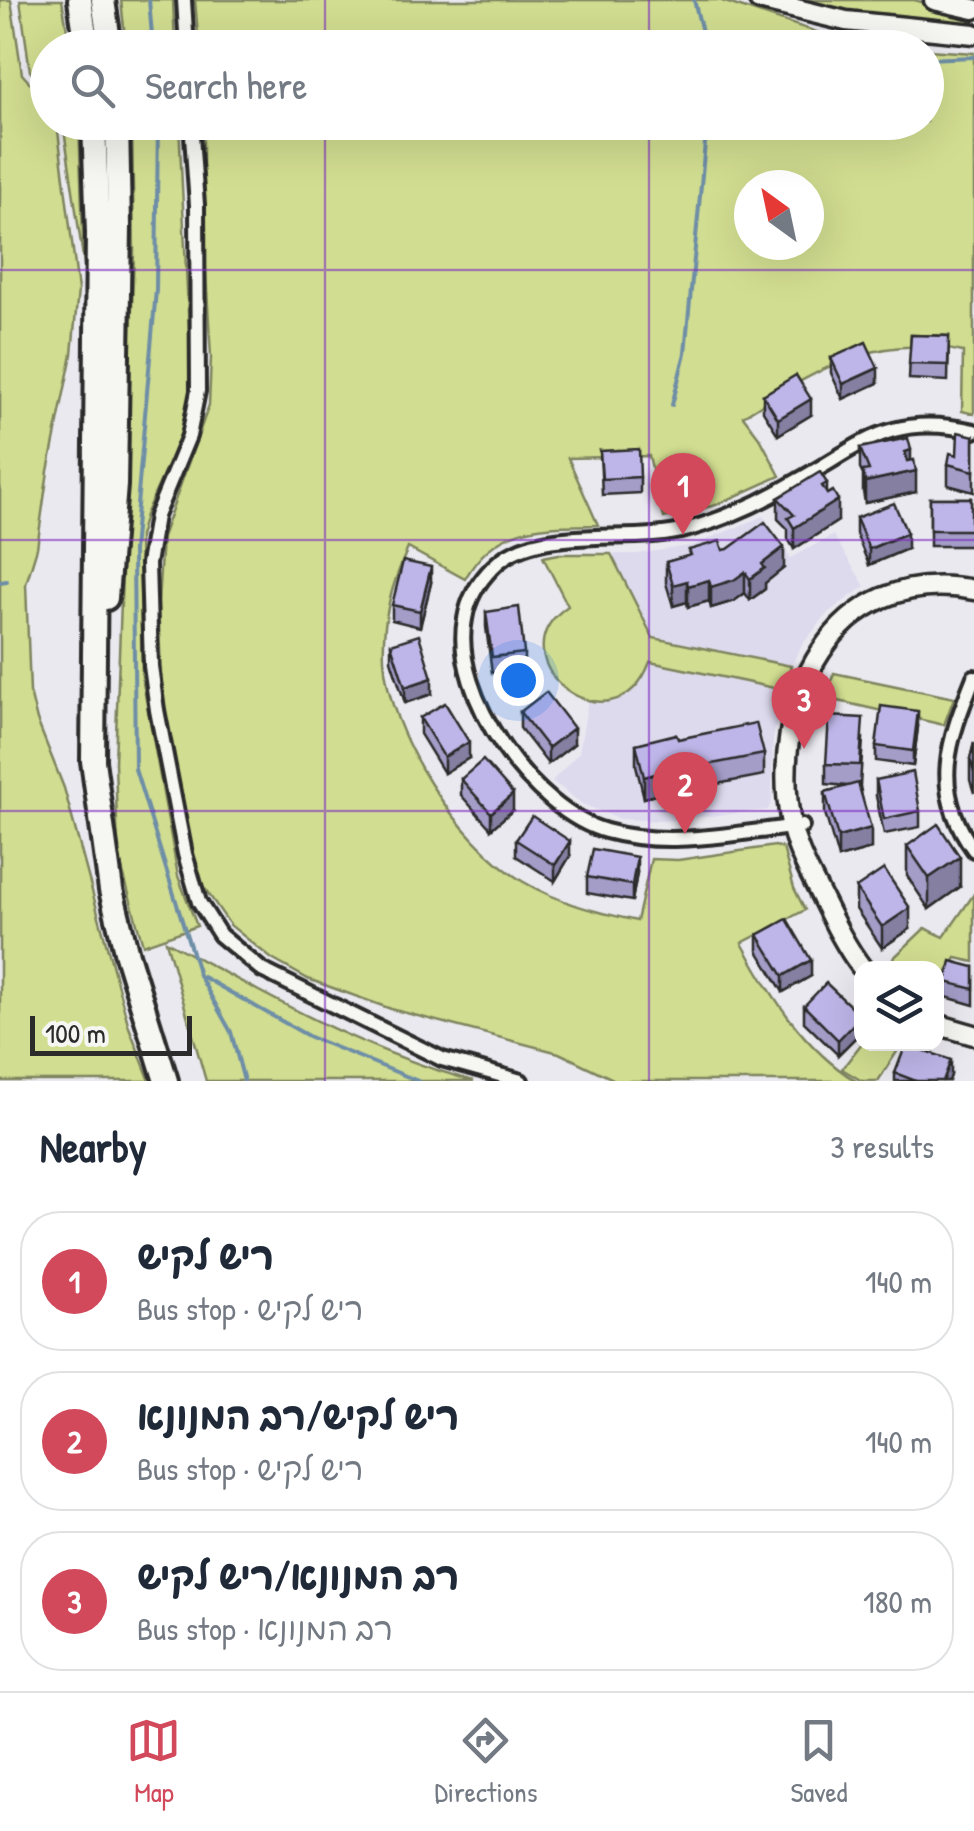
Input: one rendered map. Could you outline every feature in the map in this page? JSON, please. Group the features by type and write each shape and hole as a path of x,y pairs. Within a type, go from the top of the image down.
{"highway":[{"path":"80,0 84,30"},
{"path":"103,0 107,30"},
{"path":"95,140 98,233 92,761 111,890 166,1081"},
{"path":"92,761 115,484 120,227 117,140"}],"street":[{"path":"184,0 185,30"},
{"path":"759,0 846,21 935,30"},
{"path":"934,0 974,9"},
{"path":"944,31 974,34"},
{"path":"193,140 198,391 188,436 156,516 148,564 151,666 157,710 198,902 220,936 262,970 442,1059 521,1081"},
{"path":"797,826 695,838 647,838 606,831 560,808 518,766 472,687 464,619 477,586 496,563 529,544 650,537 724,518 881,433 914,426 974,431"},
{"path":"857,961 802,860 786,770 792,714 810,667 829,640 852,618 899,593 944,586 974,590"},
{"path":"797,826 803,718 814,686 835,651 860,626 890,609 925,599 974,601"},
{"path":"974,677 949,743 946,777 953,814 974,850"},
{"path":"944,1026 974,1035"}],"shaded area":[{"path":"763,516 791,558 833,535 865,586 829,612 802,645 791,666 653,638 611,554 694,545"},
{"path":"649,662 784,690 773,739 772,801 768,810 661,821 619,819 582,804 552,781 579,752 588,701 599,703"}],"green space":[{"path":"0,0 11,0 22,74 30,83 30,140 59,140 78,290 72,354 37,548 26,584 30,692 64,788 129,1027 150,1081 0,1081"},
{"path":"20,0 62,0 67,30 30,30 30,71"},
{"path":"121,0 173,0 174,30 124,30"},
{"path":"195,0 719,0 811,30 198,30"},
{"path":"786,0 914,0 974,15 974,28 879,19"},
{"path":"944,51 974,53 974,414 962,411 963,352 901,347 847,359 743,416 780,476 716,505 664,518 649,456 568,458 598,525 522,531 491,547 465,579 408,548 386,615 384,659 388,689 413,752 451,813 498,863 522,881 578,906 637,921 651,859 678,860 783,848 794,888 805,910 742,943 777,1002 805,1037 856,1081 617,1081 559,1053 391,1009 308,979 272,959 230,925 201,883 176,790 162,695 158,603 162,537 209,405 211,357 203,140 944,140"},
{"path":"66,140 80,140 84,264"},
{"path":"132,140 180,140 192,394 178,442 139,537 142,677 178,876 197,926 143,945 118,854 115,762 134,252"},
{"path":"611,554 653,638 791,666 784,690 650,662 633,689 611,701 588,700 566,690 550,672 543,650 548,628 568,606 543,557"},
{"path":"834,673 954,698 944,725 825,698"},
{"path":"974,894 974,962 956,958 944,976 944,961 890,961 925,928 944,937"},
{"path":"166,941 355,1038 474,1081 206,1081"},
{"path":"856,1051 897,1051 878,1081 862,1081 842,1069"}],"building":[{"path":"911,335 949,336 948,365 909,364"},
{"path":"866,342 878,368 843,384 831,358"},
{"path":"796,375 811,399 778,419 763,395"},
{"path":"958,432 974,436 974,471 948,464 950,453 957,455"},
{"path":"908,438 911,450 905,452 907,461 914,460 916,471 865,482 863,471 869,470 860,448"},
{"path":"639,449 640,477 602,479 600,451"},
{"path":"820,472 827,483 822,486 827,494 833,491 838,500 794,528 788,518 794,515 778,498"},
{"path":"930,498 971,498 971,530 930,530"},
{"path":"894,503 907,533 869,549 856,518"},
{"path":"765,522 784,547 750,579 745,572 711,587 709,580 688,586 687,581 673,585 666,562 720,541 723,550 728,549"},
{"path":"403,561 431,567 420,611 392,605"},
{"path":"519,607 524,653 492,657 486,612"},
{"path":"419,635 432,678 405,687 391,644"},
{"path":"546,692 574,728 548,748 520,712"},
{"path":"445,703 469,742 444,757 420,718"},
{"path":"881,706 918,711 913,751 876,746"},
{"path":"829,716 863,718 860,765 826,764"},
{"path":"756,723 764,754 686,769 685,766 644,777 636,744"},
{"path":"483,760 513,794 491,813 461,779"},
{"path":"913,772 920,811 884,819 876,780"},
{"path":"858,783 871,828 838,837 825,792"},
{"path":"532,816 570,841 555,865 516,840"},
{"path":"938,824 960,857 929,878 907,846"},
{"path":"593,849 637,857 632,885 587,877"},
{"path":"884,869 910,908 882,927 856,888"},
{"path":"787,919 811,960 783,976 758,935"},
{"path":"951,961 974,967 974,989 946,982"},
{"path":"826,983 854,1009 854,1023 838,1040 804,1006"},
{"path":"903,1051 926,1051 951,1060 943,1081 916,1081 895,1073"}],"waterway":[{"path":"149,0 152,30"},
{"path":"694,0 702,30"},
{"path":"944,58 974,57"},
{"path":"158,140 156,290 133,551 135,769 199,975 231,1032 244,1081"},
{"path":"672,405 685,353 705,140"},
{"path":"0,582 7,581"},
{"path":"203,977 310,1037 418,1081"}],"place":[{"name":"ריש לקיש","path":"683,535"},
{"name":"רב המנונא/ריש לקיש","path":"804,749"},
{"name":"ריש לקיש/רב המנונא","path":"685,834"}]}
